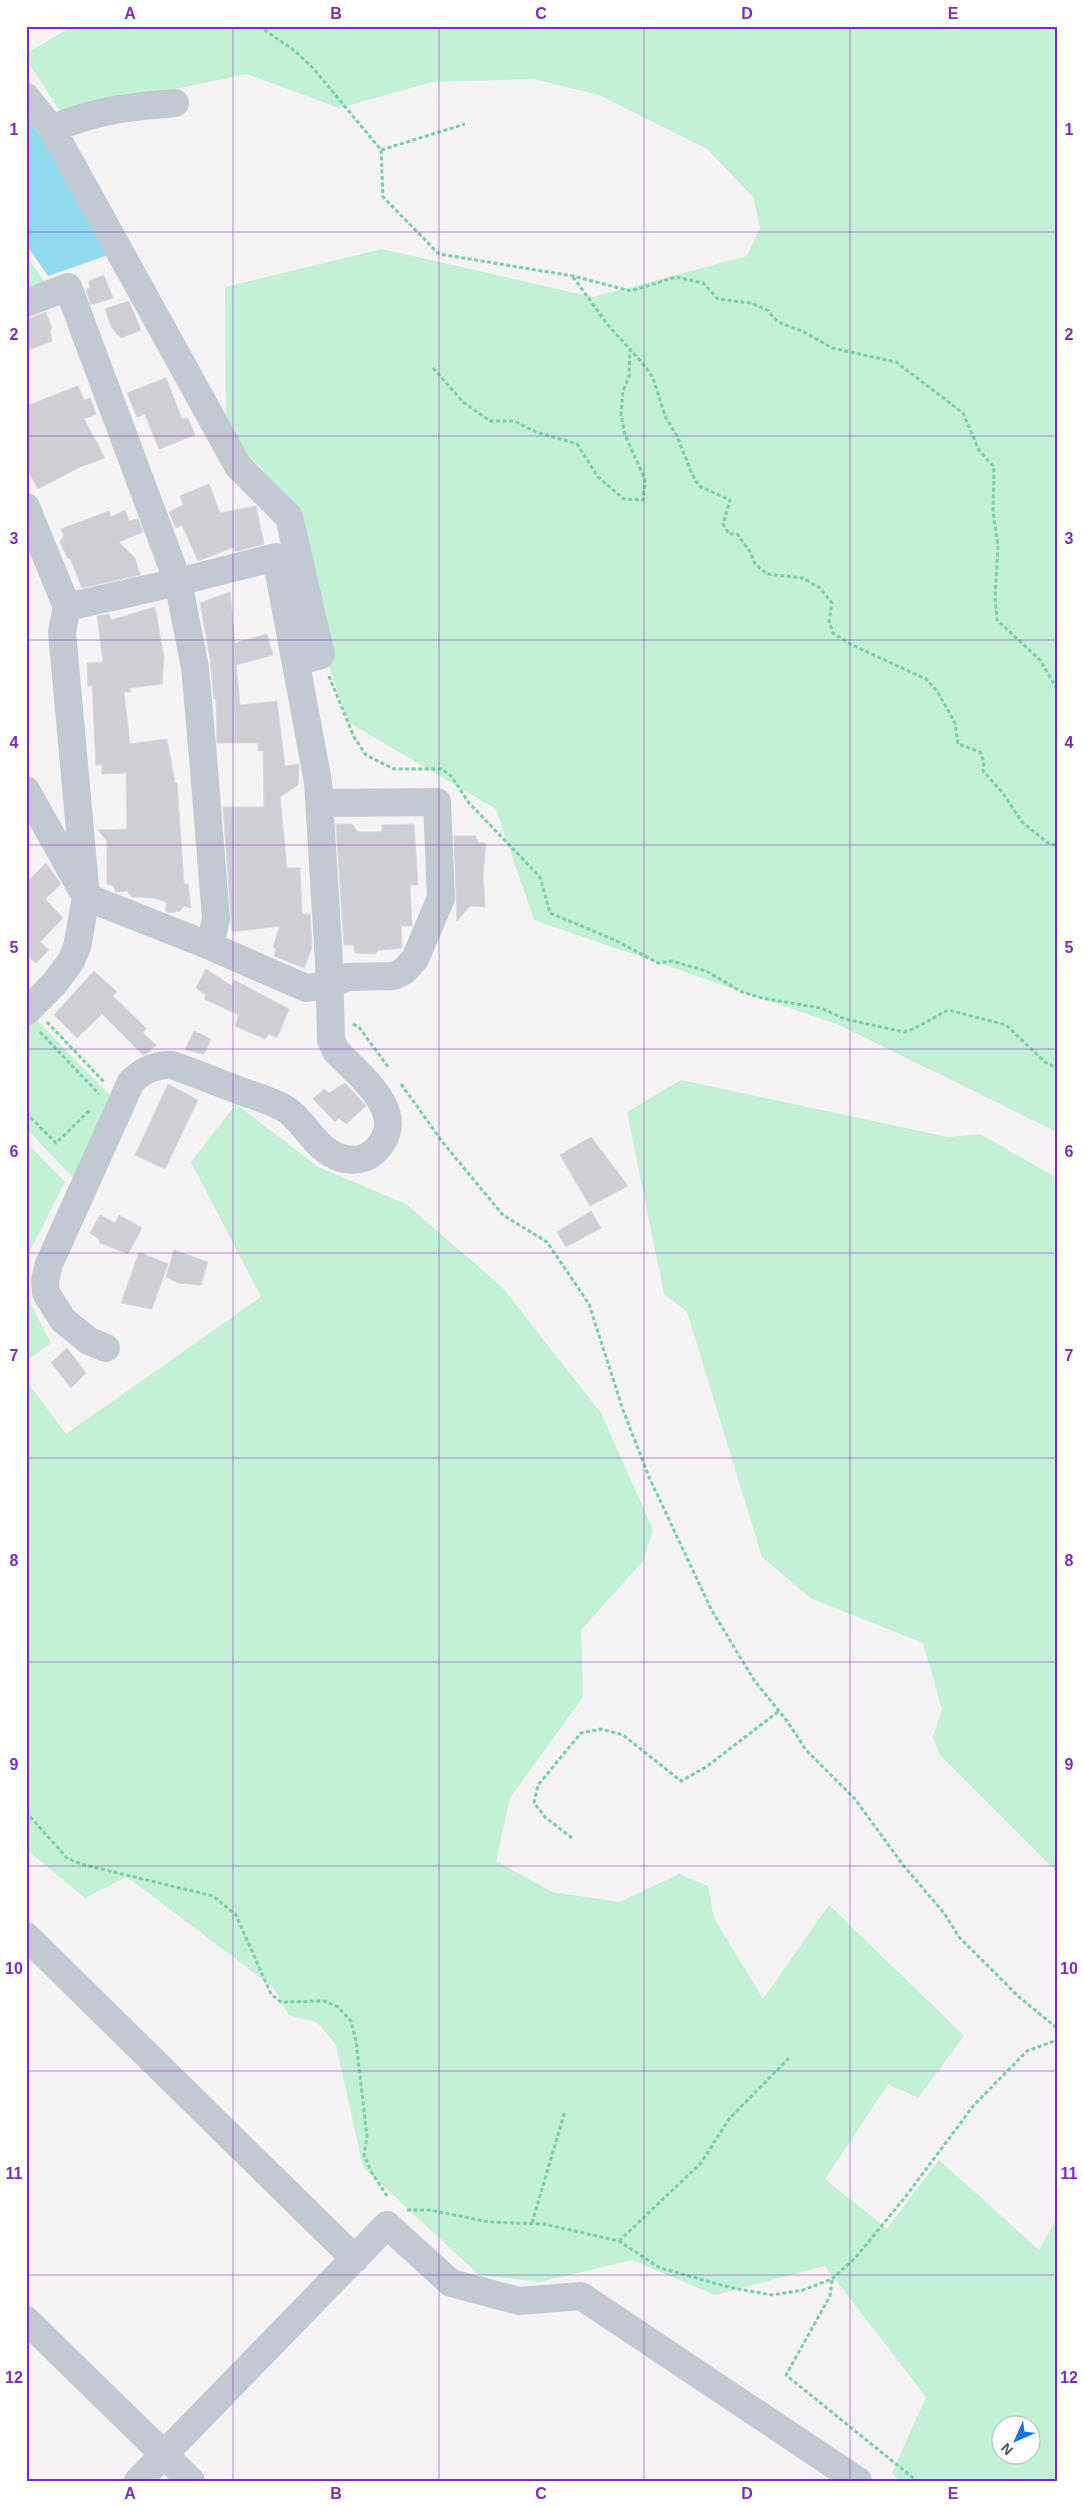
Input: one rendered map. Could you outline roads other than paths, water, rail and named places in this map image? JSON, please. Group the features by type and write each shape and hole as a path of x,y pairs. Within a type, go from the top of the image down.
{"street":[{"path":"26,97 52,130 238,466 289,517 308,658 320,803 331,1040 336,1051 384,1103 388,1114 387,1133 383,1141 366,1157 356,1160 334,1155 324,1149 284,1107 172,1065 154,1066 138,1075 107,1101 45,1280 46,1293 63,1320 89,1341 106,1348"},
{"path":"52,130 73,120 113,108 175,103"},
{"path":"26,303 68,286 178,582 195,667 216,919 210,946"},
{"path":"26,507 67,608 62,632 86,897 78,947 64,972 30,1018"},
{"path":"67,608 276,557 308,658"},
{"path":"26,790 86,897 210,946 306,988 328,985 348,977 394,976 404,971 415,959 441,898 437,802 320,803"},
{"path":"26,1936 355,2258"},
{"path":"138,2481 387,2226 451,2283 519,2301 582,2296 858,2481"},
{"path":"26,2320 191,2481"}],"water":[{"path":"26,120 51,148 108,255 48,276 26,244"}]}
